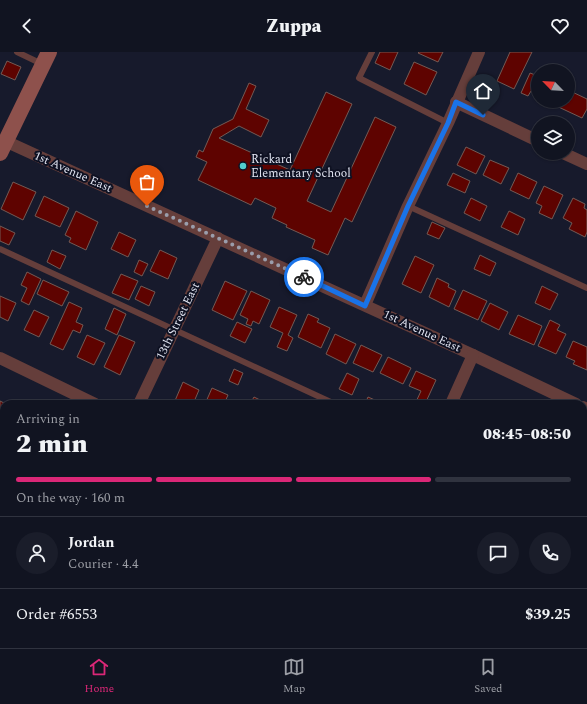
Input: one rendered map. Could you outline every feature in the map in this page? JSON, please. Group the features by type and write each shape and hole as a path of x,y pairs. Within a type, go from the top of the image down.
{"street":[{"path":"365,306 408,206 448,123 479,52"},
{"path":"2,149 46,58"},
{"path":"456,102 531,138"},
{"name":"1st Avenue East","path":"2,149 218,238 568,400"},
{"path":"575,158 587,164"},
{"name":"13th Street East","path":"141,400 218,238"},
{"path":"453,400 473,355"},
{"path":"0,358 87,400"}],"lane":[{"path":"17,52 46,58"},
{"path":"372,52 359,78 448,123"},
{"path":"408,206 483,239 587,288"},
{"path":"0,248 326,400"}],"building":[{"path":"380,52 398,52 390,70 375,63"},
{"path":"443,52 438,62 418,53"},
{"path":"510,52 532,52 514,89 497,81"},
{"path":"7,61 21,67 15,80 1,74"},
{"path":"414,62 437,72 426,95 404,84"},
{"path":"531,73 531,91 528,96 521,93"},
{"name":"Rickard Elementary School","path":"249,83 256,86 246,109 269,120 261,137 239,126 219,138 290,170 326,92 352,104 307,201 331,212 375,117 396,127 352,222 345,218 328,255 312,248 315,240 286,227 287,225 272,218 276,208 255,198 251,205 198,180 207,162 196,157 199,150 203,152 213,129 233,119"},
{"path":"575,93 587,99 587,109 582,118 561,108 575,108"},
{"path":"466,147 485,156 476,174 457,165"},
{"path":"490,160 509,168 501,184 483,175"},
{"path":"453,173 470,181 465,193 447,185"},
{"path":"518,173 537,182 529,199 510,190"},
{"path":"13,182 36,192 23,220 1,209"},
{"path":"544,186 563,195 552,219 539,213 542,206 536,203"},
{"path":"44,196 69,208 60,227 35,216"},
{"path":"471,198 487,206 480,221 464,213"},
{"path":"573,198 585,204 584,208 587,210 587,232 585,237 569,229 572,223 563,218"},
{"path":"76,211 98,222 86,250 69,242 71,238 65,235"},
{"path":"509,211 525,219 518,235 501,227"},
{"path":"432,222 445,228 439,239 427,234"},
{"path":"0,226 15,233 9,245 0,241"},
{"path":"119,232 136,240 128,257 111,249"},
{"path":"52,250 66,256 60,269 47,262"},
{"path":"160,250 177,258 168,279 150,271"},
{"path":"480,255 496,263 490,276 474,269"},
{"path":"415,256 434,265 421,293 402,284"},
{"path":"139,260 148,264 142,276 134,272"},
{"path":"27,272 41,279 29,305 21,301 27,288 21,285"},
{"path":"121,274 138,281 129,300 112,293"},
{"path":"437,278 449,284 448,287 456,291 449,307 429,297"},
{"path":"43,280 69,292 62,306 37,294"},
{"path":"225,281 247,291 233,320 212,310"},
{"path":"141,286 155,292 149,306 135,299"},
{"path":"542,286 558,294 550,310 535,303"},
{"path":"463,290 487,301 478,320 454,309"},
{"path":"251,291 270,300 259,324 253,321 251,326 246,324 248,319 240,315"},
{"path":"0,296 16,303 8,321 0,317"},
{"path":"69,302 82,308 76,322 83,325 80,333 73,330 63,350 50,344"},
{"path":"490,303 508,312 499,330 481,321"},
{"path":"279,307 297,315 288,335 293,338 287,351 277,347 283,333 270,327"},
{"path":"114,308 126,314 117,335 105,329"},
{"path":"34,310 49,317 39,337 24,330"},
{"path":"308,314 319,319 317,322 330,328 321,348 298,337"},
{"path":"518,315 542,326 534,345 509,334"},
{"path":"550,320 560,325 557,330 566,334 556,354 538,346"},
{"path":"237,322 252,329 245,343 230,336"},
{"path":"335,334 356,344 346,364 326,354"},
{"path":"87,335 105,343 94,365 77,357"},
{"path":"119,335 135,342 120,375 104,367"},
{"path":"573,341 587,347 587,370 573,364 575,361 566,357"},
{"path":"361,345 382,355 373,372 353,363"},
{"path":"388,357 411,368 403,384 380,373"},
{"path":"234,369 243,373 238,385 229,381"},
{"path":"416,371 436,380 427,400 417,400 421,391 409,386"},
{"path":"347,373 359,379 352,395 339,389"},
{"path":"183,382 199,390 195,400 175,400"},
{"path":"212,388 228,395 226,400 207,400"},
{"path":"254,397 260,400 252,400"},
{"path":"368,397 375,400 367,400"}],"way so far":[{"path":"147,206 304,277"}],"place":[{"name":"Rickard Elementary School","path":"243,166"}],"route":[{"path":"304,277 365,306 408,206 448,123 456,102 483,115"}]}
